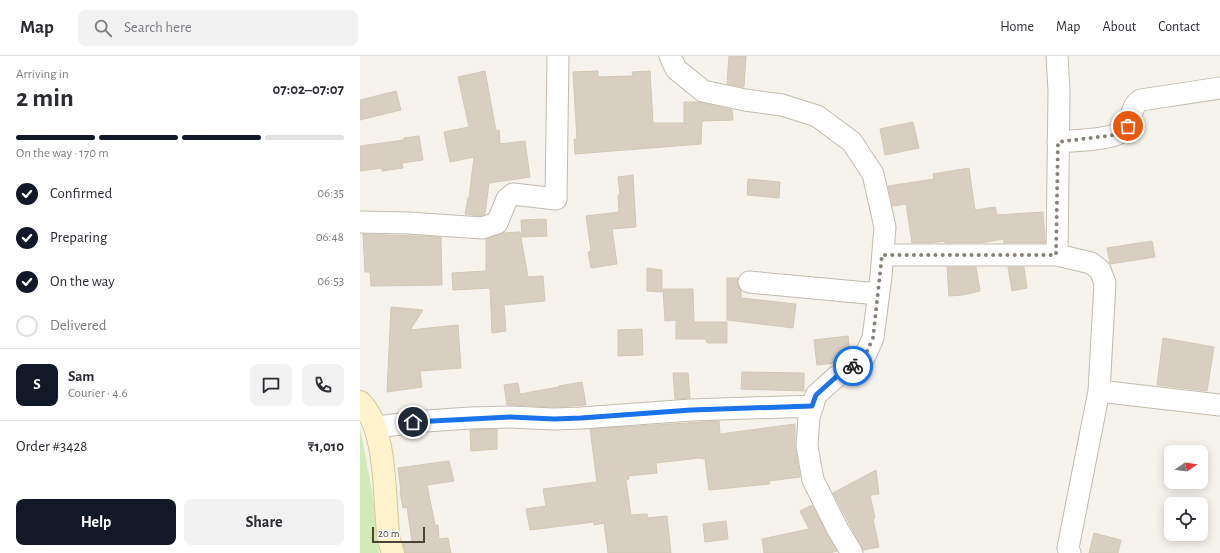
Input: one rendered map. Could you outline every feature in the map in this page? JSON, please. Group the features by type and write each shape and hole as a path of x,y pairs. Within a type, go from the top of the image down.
{"street":[{"path":"360,222 409,223 482,228 497,222 507,199 513,194 556,199 558,56"},
{"path":"670,56 676,69 703,91 746,100 782,105 817,116 852,142 872,174 885,227 873,338 863,360 836,377 816,395 809,417 807,446 813,480 838,530 852,553"},
{"path":"1056,255 1059,91 1057,56"},
{"path":"1058,142 1103,138 1123,132 1128,126 1134,106 1141,100 1220,88"},
{"path":"882,255 1056,255 1091,263 1100,270 1105,283 1098,392 1068,548 1070,553"},
{"path":"749,282 878,294"},
{"path":"1098,392 1220,405"},
{"path":"360,402 364,406 376,427 382,461 388,534 393,553"},
{"path":"376,427 426,421 470,418 510,417 568,419 691,410 812,406"}],"green space":[{"path":"360,428 373,496 379,553 360,553"}],"building":[{"path":"729,56 746,56 744,87 727,84"},
{"path":"485,71 496,131 499,130 500,144 525,141 530,177 489,183 485,214 480,216 465,214 469,198 474,157 450,162 444,132 469,127 458,77"},
{"path":"598,71 598,77 633,76 632,72 650,71 653,123 684,123 684,102 699,102 732,110 733,120 702,121 701,144 575,154 574,139 577,139 573,72"},
{"path":"396,91 401,110 360,120 360,100"},
{"path":"913,122 919,148 885,155 880,129"},
{"path":"419,136 423,160 402,163 403,168 382,171 382,168 360,171 360,146 404,140 404,138"},
{"path":"969,168 975,210 995,207 997,215 1043,212 1045,243 1004,243 1004,239 979,243 945,243 945,241 912,243 906,204 893,206 888,186 934,179 933,174"},
{"path":"633,175 636,227 612,229 617,264 591,268 588,252 591,251 586,216 619,212 618,195 620,195 618,177"},
{"path":"748,179 780,182 779,198 747,195"},
{"path":"546,219 547,236 522,237 521,220"},
{"path":"520,232 528,277 543,276 545,301 504,305 506,331 492,333 490,288 453,290 452,273 486,271 486,239 503,233"},
{"path":"363,234 441,237 442,285 371,286 370,272 365,272"},
{"path":"1152,241 1155,257 1110,264 1107,248"},
{"path":"947,267 976,267 980,291 963,295 949,296"},
{"path":"1008,267 1024,267 1027,288 1012,291"},
{"path":"647,268 662,270 662,292 647,291"},
{"path":"727,278 738,278 737,281 738,287 741,290 741,298 796,304 793,328 727,320"},
{"path":"663,289 693,289 694,322 727,322 727,343 707,343 706,339 676,339 676,320 665,321"},
{"path":"391,307 423,310 410,330 458,325 461,368 420,371 422,387 387,392"},
{"path":"642,329 643,355 618,356 618,330"},
{"path":"848,336 850,354 836,363 817,365 814,340"},
{"path":"1163,338 1214,347 1207,391 1157,385"},
{"path":"742,372 804,373 804,391 741,389"},
{"path":"673,373 688,373 690,398 675,399"},
{"path":"582,382 586,405 554,407 507,405 504,385 518,383 520,394"},
{"path":"719,421 720,434 795,424 795,448 800,477 769,481 770,484 709,490 705,459 699,458 656,463 657,473 628,476 629,479 626,480 631,515 647,514 648,518 667,516 671,553 608,553 604,523 594,525 594,522 530,530 526,509 546,506 543,489 597,482 590,429"},
{"path":"497,429 497,449 471,451 470,430"},
{"path":"449,461 454,481 427,485 435,525 438,525 439,539 448,538 451,553 405,553 403,543 412,542 407,507 403,508 398,468"},
{"path":"876,470 879,494 870,495 879,547 863,550 833,493"},
{"path":"812,505 837,551 830,553 764,553 762,539 809,529 800,511"},
{"path":"726,521 728,539 705,542 703,524"},
{"path":"1094,533 1121,540 1118,553 1089,553"}],"way so far":[{"path":"853,366 863,360 873,338 881,276 882,255 1056,255 1058,142 1103,138 1123,132 1128,126"}],"route":[{"path":"413,422 510,417 554,419 581,418 691,410 812,406 816,395 836,377 853,366"}]}
